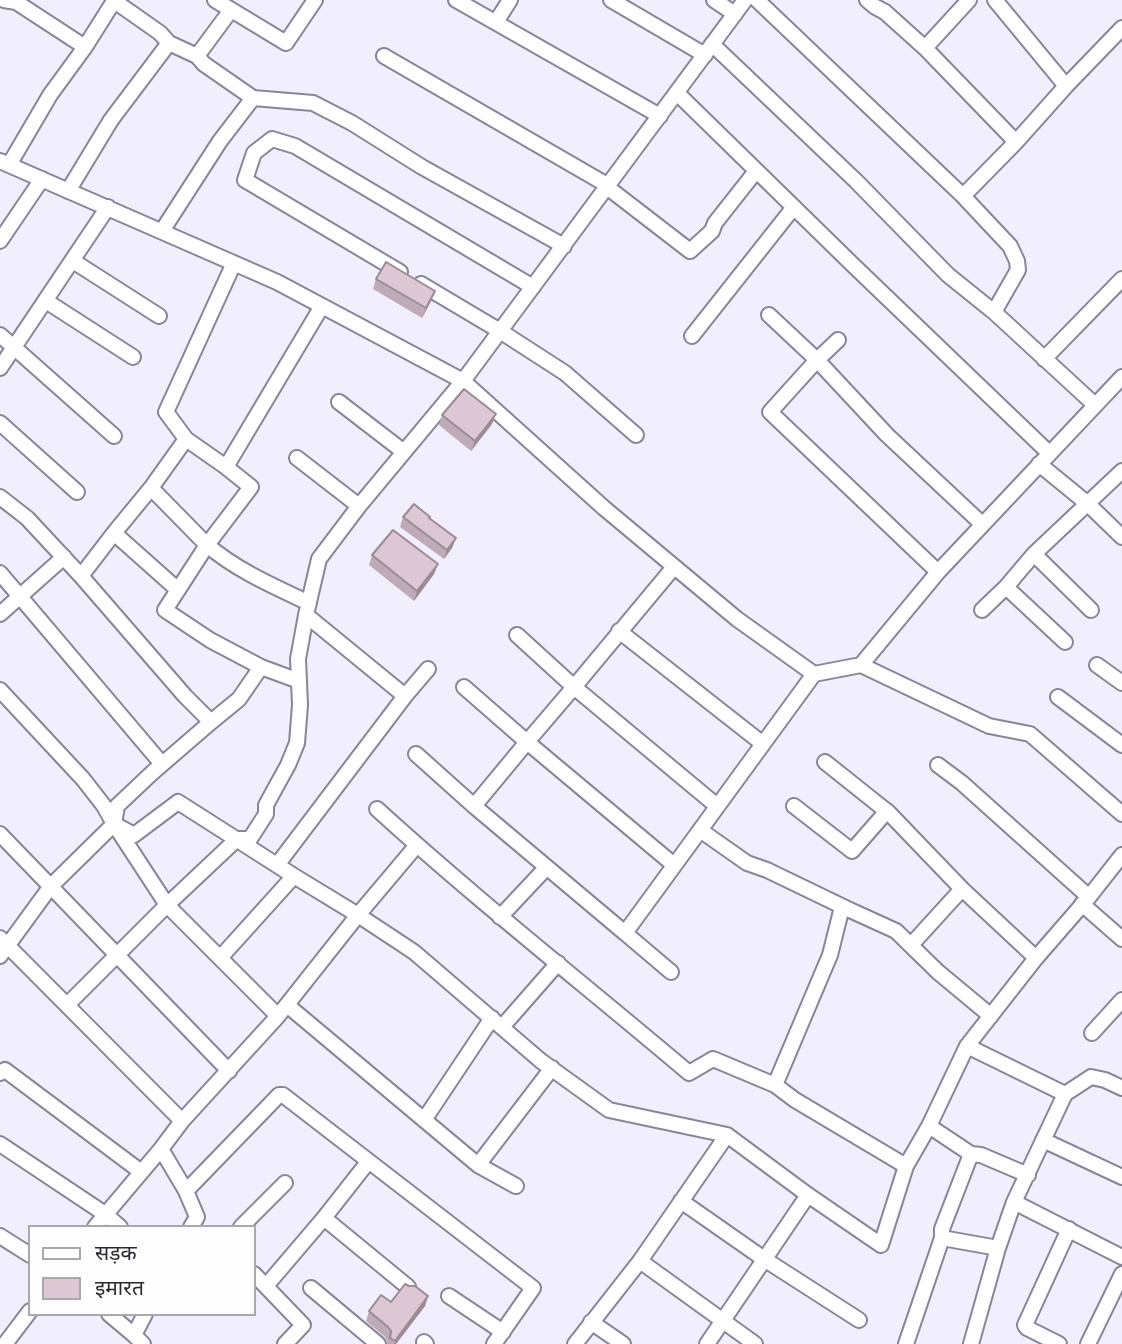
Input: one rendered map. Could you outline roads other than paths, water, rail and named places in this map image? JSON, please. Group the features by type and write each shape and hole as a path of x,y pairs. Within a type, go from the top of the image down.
{"street":[{"path":"4,0 16,2 85,47"},
{"path":"215,0 286,43 315,0"},
{"path":"456,0 660,116"},
{"path":"496,22 510,0"},
{"path":"611,0 709,50 856,181 948,275 1095,405"},
{"path":"714,0 734,14"},
{"path":"67,1005 237,839 250,839 266,814 266,805 297,743 300,705 298,659 319,559 359,506 463,381 745,0"},
{"path":"757,0 964,196 1010,246 1018,270 994,313"},
{"path":"867,0 885,12 925,48 1016,142"},
{"path":"925,48 969,0"},
{"path":"995,0 1066,86"},
{"path":"564,246 313,103 253,98 204,64 197,56 169,44 160,33 113,1 85,47 5,163 277,282 463,381 604,508 737,620 814,674"},
{"path":"197,56 231,10"},
{"path":"964,196 1122,28"},
{"path":"68,191 111,120 169,44"},
{"path":"384,56 602,182 690,251 712,231 715,223 756,170"},
{"path":"677,93 1122,537"},
{"path":"162,231 220,141 253,98"},
{"path":"533,287 295,146 272,139 254,153 245,180 500,331 565,373 636,435"},
{"path":"0,241 42,179"},
{"path":"0,368 108,207"},
{"path":"692,336 794,207"},
{"path":"73,261 159,316"},
{"path":"234,263 166,412 186,439 251,487 207,545 165,610 210,640 261,667 299,681"},
{"path":"1044,359 1122,279"},
{"path":"46,301 133,357"},
{"path":"226,467 322,306"},
{"path":"769,314 817,360 887,435 982,524"},
{"path":"0,335 114,436"},
{"path":"838,340 770,412 938,572"},
{"path":"861,665 938,572 1122,377"},
{"path":"339,402 404,452"},
{"path":"0,423 77,492"},
{"path":"81,576 186,439"},
{"path":"297,458 359,506"},
{"path":"982,610 1034,554 1122,471"},
{"path":"151,488 224,559 307,609 405,696"},
{"path":"0,496 64,557 185,696 211,722"},
{"path":"114,533 178,590"},
{"path":"1034,554 1091,610"},
{"path":"0,614 64,557"},
{"path":"474,806 674,567"},
{"path":"0,573 162,764"},
{"path":"1006,587 1065,642"},
{"path":"620,631 763,744"},
{"path":"517,635 717,807"},
{"path":"625,933 814,674 861,665 989,726 1030,734 1122,814"},
{"path":"1097,665 1122,683"},
{"path":"182,1121 67,1005 3,946 51,886 114,824 117,806 239,699 261,667"},
{"path":"277,865 428,669"},
{"path":"464,687 674,865"},
{"path":"0,690 83,779 104,806 167,905 220,958 478,1165 516,1186"},
{"path":"1058,696 1122,745"},
{"path":"416,754 671,972"},
{"path":"825,762 888,811 962,889 1036,958"},
{"path":"938,765 962,783 1122,939"},
{"path":"114,824 134,835 178,802 414,952 552,1068 609,1110 727,1135 881,1245 906,1166 929,1126 967,1046 1122,855"},
{"path":"794,806 852,851 888,811"},
{"path":"377,809 500,917 690,1073 713,1059 775,1086 906,1166"},
{"path":"700,830 747,863 768,870 896,931 938,972 991,1016"},
{"path":"0,834 229,1071"},
{"path":"97,1225 182,1121 282,1010 417,845"},
{"path":"500,917 546,867"},
{"path":"220,958 294,876"},
{"path":"911,946 962,889"},
{"path":"775,1086 830,955 842,907"},
{"path":"424,1120 497,1023 558,963"},
{"path":"1092,1033 1122,1000"},
{"path":"967,1046 1065,1094"},
{"path":"478,1165 552,1068"},
{"path":"0,1073 5,1070 140,1171"},
{"path":"971,1344 1014,1202 1065,1094 1091,1077 1122,1087"},
{"path":"186,1191 279,1095 283,1095 533,1288 498,1338 449,1296"},
{"path":"929,1126 971,1154 981,1155 1028,1175"},
{"path":"575,1344 640,1261 727,1135"},
{"path":"1043,1140 1122,1177"},
{"path":"0,1144 118,1225"},
{"path":"161,1149 186,1191 198,1223"},
{"path":"906,1344 942,1238 942,1229 971,1154"},
{"path":"266,1286 368,1162"},
{"path":"243,1225 285,1183"},
{"path":"707,1344 808,1195"},
{"path":"681,1201 859,1320"},
{"path":"1014,1202 1122,1257"},
{"path":"324,1218 408,1287"},
{"path":"1059,1344 1025,1325 1069,1229"},
{"path":"0,1236 28,1254"},
{"path":"942,1238 998,1248"},
{"path":"640,1261 755,1344"},
{"path":"1088,1344 1122,1275"},
{"path":"256,1276 303,1325 285,1344"},
{"path":"311,1288 378,1344"},
{"path":"0,1341 5,1344 28,1314"},
{"path":"110,1316 139,1339 145,1316"},
{"path":"590,1322 623,1344"}]}
